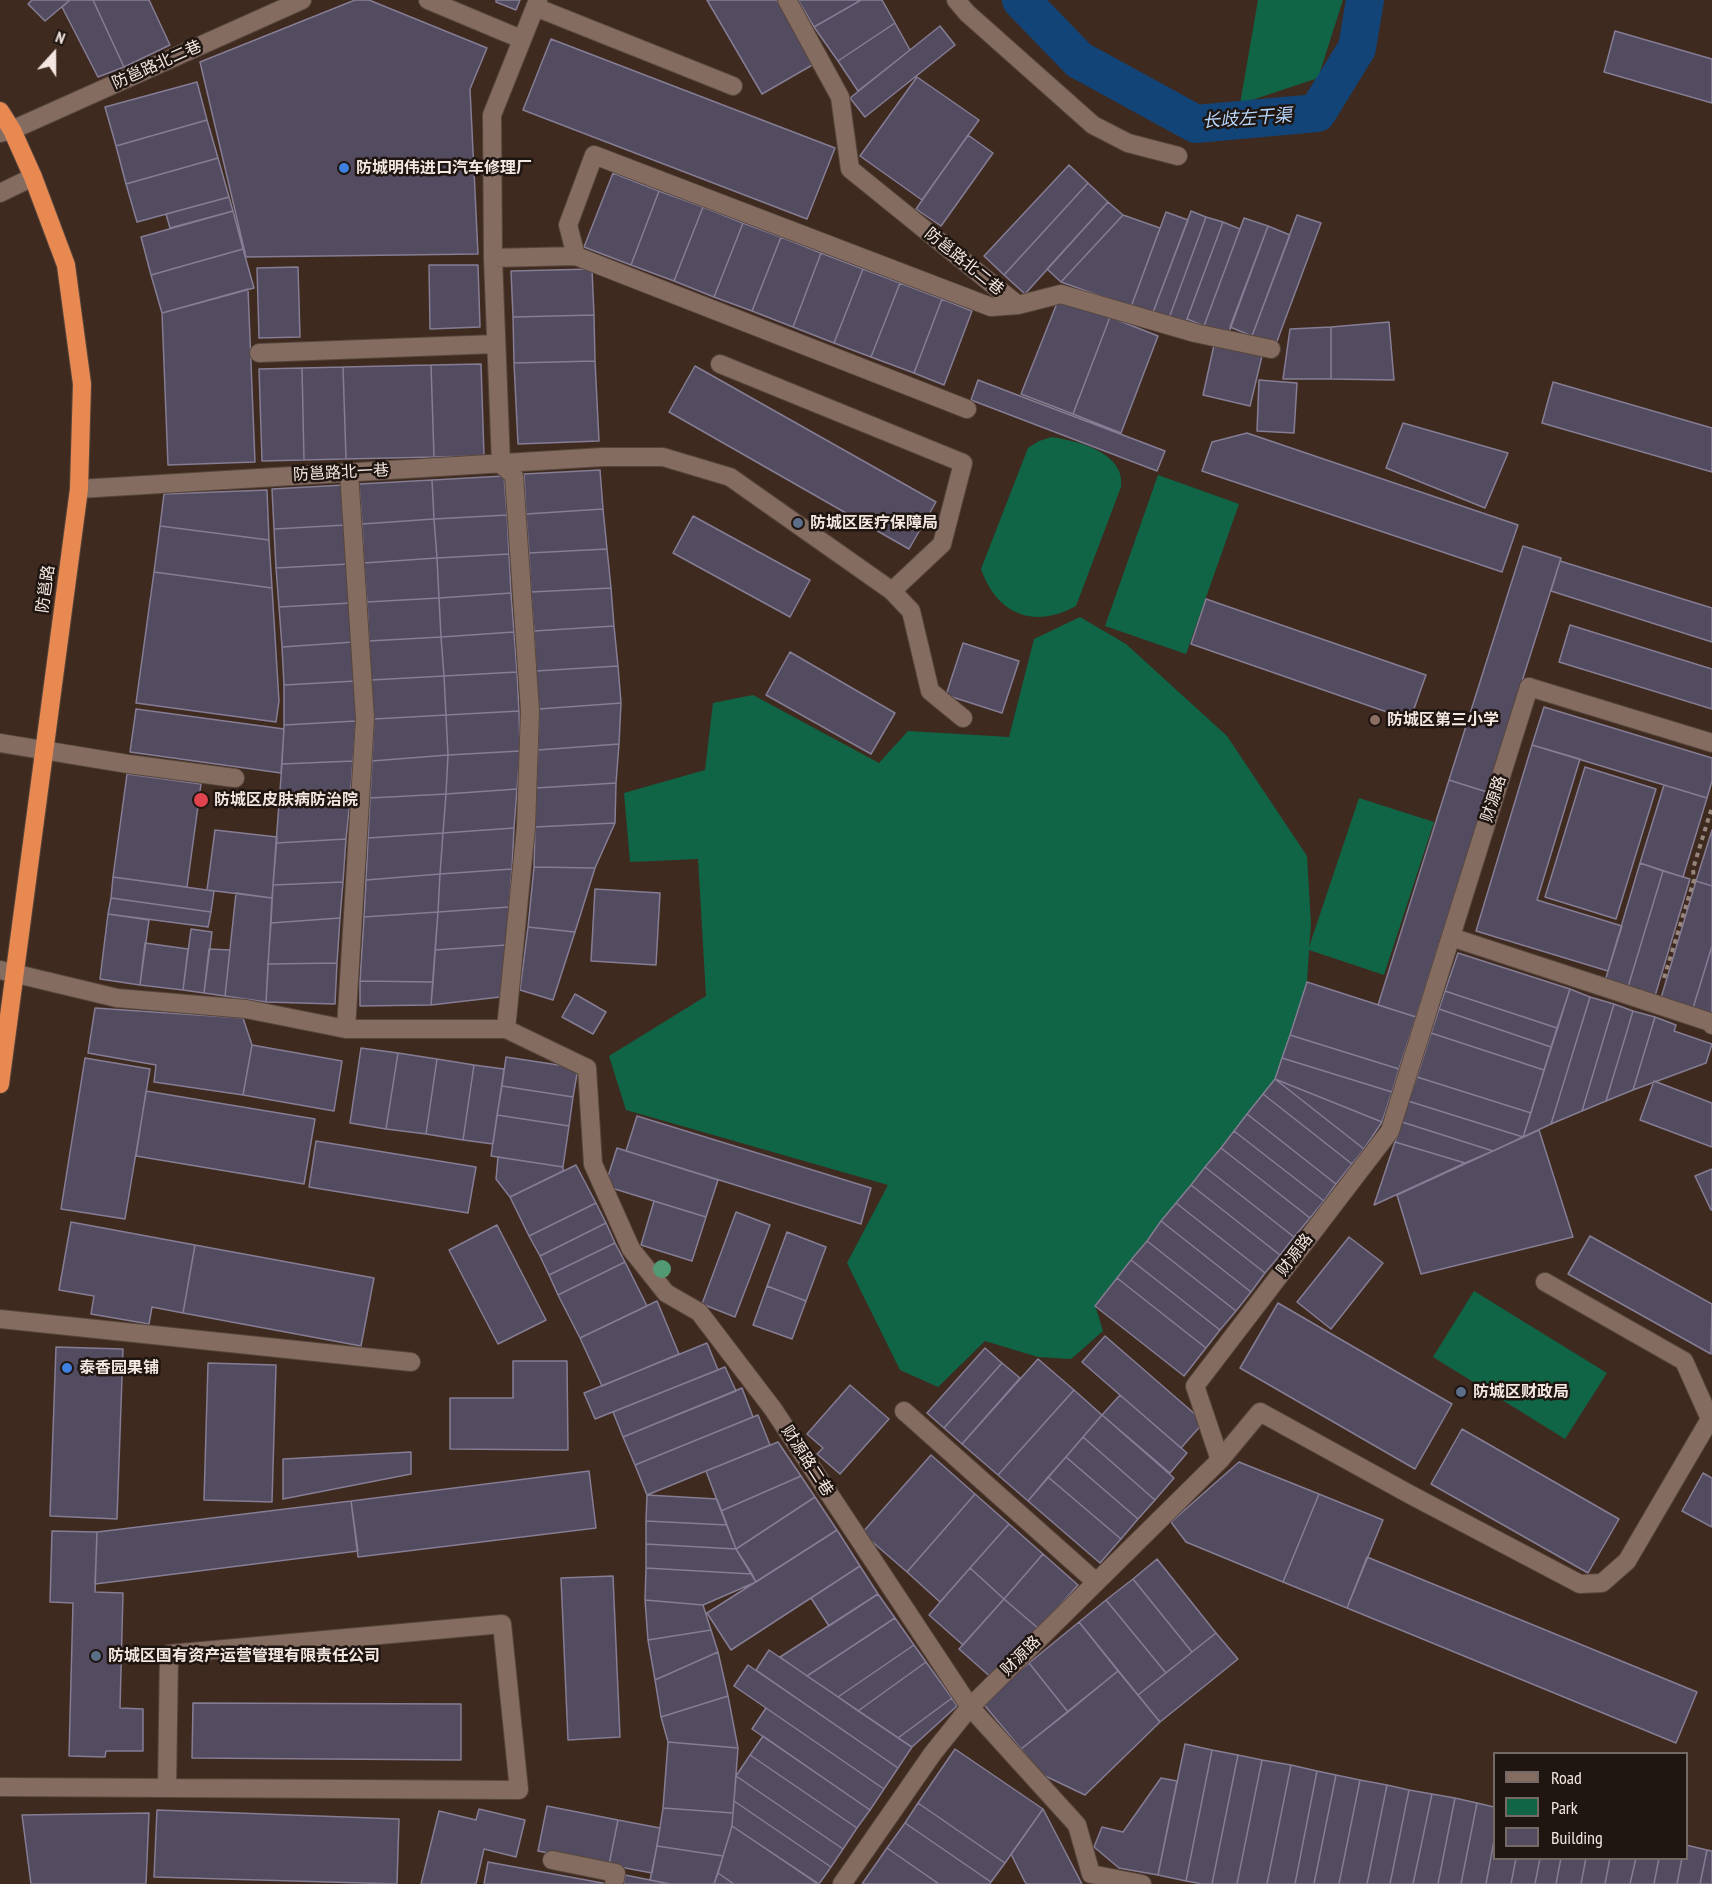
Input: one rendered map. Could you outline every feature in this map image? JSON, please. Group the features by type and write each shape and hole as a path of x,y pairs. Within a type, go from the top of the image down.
{"highway":[{"name":"防邕路","path":"0,111 6,131 33,177 66,265 82,384 79,489 45,750 7,972 0,1084"}],"street":[{"name":"防邕路北二巷","path":"6,131 302,0"},
{"path":"428,0 521,39"},
{"name":"防邕路北二巷","path":"787,0 840,97 850,169 1018,305 1061,294 1195,333 1271,349"},
{"path":"956,0 967,13 1093,125 1128,143 1178,156"},
{"path":"7,972 117,998 246,1009 346,1029 506,1029 526,827 530,711 514,476 501,464 493,258 492,115 536,4 733,86"},
{"path":"576,256 568,225 594,155 991,307 1018,305"},
{"path":"0,193 33,177"},
{"path":"493,258 576,256 968,409"},
{"path":"259,353 496,344"},
{"path":"720,364 963,463 942,544 892,591"},
{"name":"防邕路北一巷","path":"79,489 603,457 663,457 730,477 892,591 911,611 930,691 963,718"},
{"path":"346,1029 365,719 349,472"},
{"name":"财源路","path":"842,1884 933,1753 970,1707 1220,1460 1195,1386 1390,1131 1530,687 1712,743"},
{"path":"0,743 235,778"},
{"path":"1451,937 1710,1022 1712,1025"},
{"name":"财源路二巷","path":"506,1029 587,1068 593,1164 631,1249 666,1293 699,1312 773,1409 970,1707 1077,1825 1094,1879 1142,1884"},
{"path":"1220,1460 1260,1412 1580,1584 1602,1583 1627,1561 1710,1419 1684,1360 1545,1282"},
{"path":"0,1319 411,1362"},
{"path":"904,1411 1096,1582"},
{"path":"0,1786 519,1790 502,1624 169,1654 167,1787"},
{"path":"552,1860 616,1873 614,1884"}],"path":[{"path":"1655,1004 1694,880 1693,869 1712,807"}],"green space":[{"path":"1258,0 1343,0 1318,78 1240,104"},
{"path":"1052,437 1087,446 1108,457 1116,465 1121,475 1121,487 1076,606 1061,613 1032,617 1007,607 988,585 981,569 1028,448"},
{"path":"1158,475 1239,504 1186,654 1105,626"},
{"path":"1080,617 1126,644 1227,736 1307,856 1311,925 1309,947 1359,798 1434,822 1384,975 1309,950 1307,982 1275,1079 1095,1305 1103,1331 1071,1359 1038,1357 985,1341 938,1387 900,1370 847,1263 888,1185 626,1110 609,1056 706,996 698,859 630,862 624,793 705,770 713,703 753,695 879,763 908,731 1009,737 1034,639"},
{"path":"1474,1291 1607,1373 1565,1439 1433,1357"}],"building":[{"path":"32,0 70,0 45,21 28,4"},
{"path":"70,0 93,0 124,67 98,77 62,7"},
{"path":"93,0 149,0 170,45 124,67"},
{"path":"355,0 369,0 487,48 470,89 478,254 246,257 200,62"},
{"path":"496,0 520,0 516,10"},
{"path":"707,0 777,0 814,64 762,94"},
{"path":"798,0 861,0 814,27"},
{"path":"861,0 882,0 895,23 838,61 814,27"},
{"path":"895,23 910,50 858,91 838,61"},
{"path":"940,26 955,45 865,117 850,98"},
{"path":"1615,31 1712,59 1712,103 1604,72"},
{"path":"551,39 835,148 807,219 523,110"},
{"path":"917,77 979,120 922,200 860,156"},
{"path":"197,82 207,120 116,146 105,107"},
{"path":"207,120 218,158 126,184 116,146"},
{"path":"968,135 993,153 941,226 916,209"},
{"path":"218,158 229,197 137,222 126,184"},
{"path":"1069,165 1088,183 1004,275 984,256"},
{"path":"613,173 659,191 631,265 584,247"},
{"path":"1088,183 1108,202 1025,294 1004,275"},
{"path":"659,191 703,207 674,281 631,265"},
{"path":"229,197 233,211 170,228 166,214"},
{"path":"1108,202 1123,215 1061,282 1047,269"},
{"path":"703,207 743,223 714,297 674,281"},
{"path":"233,211 243,249 151,275 141,237"},
{"path":"1191,211 1206,217 1168,321 1152,315"},
{"path":"1166,212 1188,220 1152,315 1131,307"},
{"path":"1123,215 1160,228 1131,307 1061,282"},
{"path":"1297,215 1321,223 1276,344 1252,336"},
{"path":"1206,217 1223,222 1184,327 1168,321"},
{"path":"1244,218 1268,226 1228,335 1204,326"},
{"path":"1223,222 1240,229 1204,326 1187,319"},
{"path":"743,223 781,237 752,311 714,297"},
{"path":"1268,226 1290,235 1252,336 1230,327"},
{"path":"781,237 821,253 793,327 752,311"},
{"path":"243,249 254,288 162,313 151,275"},
{"path":"821,253 863,269 834,343 793,327"},
{"path":"429,265 478,265 480,327 430,329"},
{"path":"298,267 300,337 259,338 257,268"},
{"path":"592,269 594,315 513,317 511,271"},
{"path":"863,269 900,283 871,357 834,343"},
{"path":"900,283 942,299 914,373 871,357"},
{"path":"248,289 255,462 168,465 162,313"},
{"path":"1059,298 1110,317 1073,414 1021,394"},
{"path":"942,299 972,311 944,385 914,373"},
{"path":"594,315 595,361 514,363 513,317"},
{"path":"1110,317 1158,336 1121,433 1073,414"},
{"path":"1389,322 1394,380 1331,379 1331,327"},
{"path":"1331,327 1331,379 1283,379 1290,329"},
{"path":"1214,345 1262,356 1250,406 1203,395"},
{"path":"595,361 599,441 518,444 514,363"},
{"path":"481,364 484,456 434,457 431,365"},
{"path":"431,365 434,457 346,459 343,367"},
{"path":"695,366 936,502 909,549 669,412"},
{"path":"343,367 346,459 304,460 302,368"},
{"path":"302,368 304,460 262,461 259,369"},
{"path":"978,380 1165,451 1157,471 971,400"},
{"path":"1259,380 1297,383 1294,433 1257,431"},
{"path":"1553,382 1712,428 1712,472 1542,423"},
{"path":"1403,423 1508,453 1485,508 1386,468"},
{"path":"1247,433 1518,525 1502,572 1202,471 1212,442"},
{"path":"600,470 603,509 526,514 524,474"},
{"path":"504,476 507,515 434,519 432,480"},
{"path":"432,480 434,519 362,524 359,484"},
{"path":"344,485 346,525 274,529 272,489"},
{"path":"267,490 269,540 160,526 164,494"},
{"path":"603,509 607,549 529,553 526,514"},
{"path":"507,515 509,554 437,558 434,519"},
{"path":"693,516 810,580 790,617 673,553"},
{"path":"434,519 437,558 364,563 362,524"},
{"path":"346,525 349,564 276,568 274,529"},
{"path":"160,526 269,540 272,588 154,572"},
{"path":"1523,546 1561,558 1487,792 1449,780"},
{"path":"607,549 611,588 531,592 529,553"},
{"path":"509,554 511,593 439,598 437,558"},
{"path":"437,558 439,598 367,602 364,563"},
{"path":"1560,561 1712,608 1712,642 1551,591"},
{"path":"349,564 351,603 279,607 276,568"},
{"path":"154,572 272,588 279,701 276,722 136,703"},
{"path":"611,588 614,626 534,631 531,592"},
{"path":"511,593 514,632 441,637 439,598"},
{"path":"439,598 441,637 369,641 367,602"},
{"path":"1206,599 1426,675 1410,720 1191,644"},
{"path":"351,603 354,642 282,647 279,607"},
{"path":"1570,625 1712,669 1712,709 1559,662"},
{"path":"614,626 618,666 536,671 534,631"},
{"path":"514,632 517,672 444,676 441,637"},
{"path":"441,637 444,676 371,680 369,641"},
{"path":"354,642 356,681 284,685 282,647"},
{"path":"963,643 1019,661 1002,713 946,695"},
{"path":"790,652 895,713 871,754 766,695"},
{"path":"618,666 621,703 539,709 536,671"},
{"path":"517,672 519,711 446,715 444,676"},
{"path":"444,676 446,715 374,719 371,680"},
{"path":"356,681 356,721 284,725 284,685"},
{"path":"621,703 619,744 538,750 539,709"},
{"path":"1544,707 1712,758 1712,781 1707,798 1532,745"},
{"path":"136,709 284,729 281,773 130,752"},
{"path":"519,711 520,751 448,755 446,715"},
{"path":"446,715 448,755 372,761 374,719"},
{"path":"356,721 353,761 282,764 284,725"},
{"path":"619,744 616,783 536,788 538,750"},
{"path":"1532,745 1580,759 1537,900 1622,926 1608,971 1476,931"},
{"path":"520,751 517,789 446,794 448,755"},
{"path":"448,755 446,794 370,798 372,761"},
{"path":"353,761 350,800 279,804 282,764"},
{"path":"1585,767 1656,789 1616,919 1545,897"},
{"path":"127,774 201,784 187,887 113,877"},
{"path":"1449,780 1487,792 1416,1017 1378,1005"},
{"path":"616,783 615,823 535,827 536,788"},
{"path":"1664,785 1707,798 1683,877 1640,863"},
{"path":"517,789 514,828 443,833 446,794"},
{"path":"446,794 443,833 368,838 370,798"},
{"path":"350,800 346,839 276,843 279,804"},
{"path":"615,823 595,868 534,867 535,827"},
{"path":"514,828 512,869 440,874 443,833"},
{"path":"215,830 277,837 272,898 207,890"},
{"path":"1712,830 1712,886 1696,881"},
{"path":"443,833 440,874 366,880 368,838"},
{"path":"346,839 343,882 273,885 276,843"},
{"path":"1640,863 1663,871 1628,987 1605,981"},
{"path":"534,867 595,868 575,932 528,927"},
{"path":"512,869 509,907 438,912 440,874"},
{"path":"1663,871 1690,879 1655,996 1628,987"},
{"path":"440,874 438,912 364,917 366,880"},
{"path":"113,877 214,891 211,912 111,898"},
{"path":"1696,881 1712,886 1712,946 1693,1008 1661,998"},
{"path":"343,882 340,918 271,923 273,885"},
{"path":"595,889 660,893 656,965 591,961"},
{"path":"236,893 272,898 266,1002 225,996"},
{"path":"111,898 211,912 208,927 108,914"},
{"path":"509,907 506,945 435,950 438,912"},
{"path":"438,912 433,982 360,981 364,917"},
{"path":"108,914 149,920 140,985 100,979"},
{"path":"340,918 337,963 268,964 271,923"},
{"path":"528,927 575,932 553,1000 520,990"},
{"path":"191,929 212,932 204,993 183,990"},
{"path":"145,943 188,949 183,990 140,985"},
{"path":"506,945 500,997 431,1005 435,950"},
{"path":"1712,946 1712,1014 1693,1008"},
{"path":"209,949 230,950 225,996 204,993"},
{"path":"1458,953 1570,989 1557,1028 1445,991"},
{"path":"337,963 335,1004 266,1002 268,964"},
{"path":"360,981 433,982 431,1005 360,1006"},
{"path":"1307,982 1416,1017 1399,1069 1290,1035"},
{"path":"1570,989 1590,997 1551,1124 1523,1137"},
{"path":"1445,991 1557,1028 1551,1047 1439,1009"},
{"path":"575,994 606,1012 593,1034 562,1017"},
{"path":"1590,997 1614,1004 1582,1111 1551,1124"},
{"path":"1614,1004 1633,1011 1606,1101 1582,1111"},
{"path":"95,1008 243,1018 252,1045 243,1095 154,1082 156,1065 88,1053"},
{"path":"1439,1009 1551,1047 1544,1070 1431,1033"},
{"path":"1633,1011 1655,1017 1633,1090 1606,1101"},
{"path":"1655,1017 1676,1025 1674,1031 1712,1044 1706,1063 1633,1090"},
{"path":"1431,1033 1544,1070 1531,1113 1417,1077"},
{"path":"1290,1035 1399,1069 1392,1092 1282,1058"},
{"path":"252,1045 342,1061 334,1111 243,1095"},
{"path":"361,1048 398,1053 386,1129 350,1123"},
{"path":"398,1053 437,1059 426,1134 386,1129"},
{"path":"506,1057 578,1068 573,1097 502,1086"},
{"path":"85,1058 150,1069 125,1219 61,1209"},
{"path":"1282,1058 1392,1092 1382,1122 1275,1079"},
{"path":"437,1059 474,1065 463,1140 426,1134"},
{"path":"474,1065 504,1069 493,1144 463,1140"},
{"path":"1417,1077 1531,1113 1523,1137 1408,1101"},
{"path":"1275,1079 1382,1122 1364,1149"},
{"path":"1275,1079 1364,1149 1352,1164 1263,1094"},
{"path":"1654,1081 1712,1103 1712,1147 1640,1120"},
{"path":"502,1086 573,1097 569,1126 497,1115"},
{"path":"146,1091 315,1119 304,1184 136,1156"},
{"path":"1263,1094 1352,1164 1336,1184 1247,1114"},
{"path":"1408,1101 1523,1137 1493,1151 1402,1122"},
{"path":"1247,1114 1336,1184 1324,1201 1234,1131"},
{"path":"497,1115 569,1126 563,1167 491,1156"},
{"path":"637,1116 871,1188 861,1224 626,1151"},
{"path":"1402,1122 1493,1151 1465,1163 1395,1142"},
{"path":"1539,1130 1573,1237 1421,1274 1397,1195"},
{"path":"1234,1131 1324,1201 1310,1218 1221,1148"},
{"path":"316,1141 476,1167 468,1213 309,1187"},
{"path":"1395,1142 1465,1163 1374,1205"},
{"path":"617,1148 718,1180 706,1217 605,1186"},
{"path":"1221,1148 1310,1218 1294,1237 1205,1167"},
{"path":"498,1157 563,1167 563,1171 510,1197 496,1179"},
{"path":"576,1165 596,1203 529,1236 510,1197"},
{"path":"1205,1167 1294,1237 1280,1255 1191,1185"},
{"path":"1712,1169 1712,1210 1711,1210 1695,1176"},
{"path":"1191,1185 1280,1255 1265,1273 1176,1203"},
{"path":"654,1201 706,1217 692,1261 641,1245"},
{"path":"596,1203 606,1223 540,1256 529,1236"},
{"path":"1176,1203 1265,1273 1251,1292 1161,1221"},
{"path":"736,1212 770,1225 735,1317 702,1304"},
{"path":"1161,1221 1251,1292 1236,1311 1147,1241"},
{"path":"71,1222 195,1245 183,1313 152,1307 149,1324 91,1314 94,1296 59,1290"},
{"path":"606,1223 615,1243 549,1275 540,1256"},
{"path":"497,1225 546,1320 498,1344 449,1250"},
{"path":"787,1232 826,1247 806,1301 767,1286"},
{"path":"1590,1236 1712,1304 1711,1354 1568,1274"},
{"path":"1349,1237 1383,1263 1331,1329 1297,1302"},
{"path":"1147,1241 1236,1311 1220,1330 1131,1260"},
{"path":"615,1243 625,1262 558,1295 549,1275"},
{"path":"195,1245 374,1278 361,1346 183,1313"},
{"path":"1131,1260 1220,1330 1206,1348 1117,1278"},
{"path":"625,1262 647,1306 580,1338 558,1295"},
{"path":"1117,1278 1206,1348 1184,1376 1095,1306"},
{"path":"767,1286 806,1301 792,1339 753,1325"},
{"path":"657,1301 679,1354 602,1386 580,1338"},
{"path":"1278,1303 1452,1404 1415,1469 1240,1368"},
{"path":"1105,1336 1204,1422 1181,1448 1082,1362"},
{"path":"707,1343 718,1370 595,1419 584,1393"},
{"path":"56,1347 123,1349 117,1519 50,1516"},
{"path":"985,1348 1002,1363 944,1428 927,1413"},
{"path":"1038,1359 1074,1390 998,1475 962,1444"},
{"path":"513,1361 567,1361 568,1450 450,1449 450,1398 513,1398"},
{"path":"208,1363 276,1365 272,1502 204,1500"},
{"path":"1002,1363 1020,1378 962,1444 944,1428"},
{"path":"725,1367 736,1391 623,1437 613,1412"},
{"path":"850,1385 889,1419 840,1474 817,1454 823,1448 807,1434"},
{"path":"742,1388 753,1417 635,1465 623,1437"},
{"path":"1074,1390 1102,1415 1028,1501 998,1475"},
{"path":"1120,1395 1187,1453 1170,1473 1102,1415"},
{"path":"758,1415 770,1445 647,1495 635,1465"},
{"path":"1102,1415 1174,1478 1155,1500 1083,1437"},
{"path":"1462,1429 1619,1519 1588,1573 1431,1484"},
{"path":"1083,1437 1155,1500 1138,1519 1066,1457"},
{"path":"778,1442 801,1476 721,1511 706,1471"},
{"path":"411,1452 411,1474 283,1499 283,1459"},
{"path":"931,1455 975,1494 907,1572 862,1533"},
{"path":"1066,1457 1138,1519 1121,1539 1048,1477"},
{"path":"1239,1462 1319,1494 1283,1582 1186,1542 1171,1522"},
{"path":"589,1471 596,1528 358,1557 351,1501"},
{"path":"1703,1473 1712,1478 1712,1527 1682,1511"},
{"path":"801,1476 815,1497 736,1549 721,1511"},
{"path":"1048,1477 1121,1539 1100,1563 1028,1501"},
{"path":"975,1494 1009,1524 940,1602 907,1572"},
{"path":"1319,1494 1383,1520 1347,1608 1283,1582"},
{"path":"647,1495 717,1499 727,1525 646,1521"},
{"path":"815,1497 837,1530 756,1582 736,1549"},
{"path":"351,1501 358,1551 95,1584 97,1532"},
{"path":"646,1521 727,1525 736,1549 646,1544"},
{"path":"1009,1524 1043,1554 1004,1599 970,1568"},
{"path":"837,1530 860,1566 731,1650 707,1613"},
{"name":"防城区国有资产运营管理有限责任公司","path":"52,1531 97,1532 95,1592 123,1593 120,1708 143,1709 143,1751 106,1751 105,1757 69,1756 73,1603 50,1602"},
{"path":"646,1544 736,1549 752,1574 646,1568"},
{"path":"1043,1554 1078,1585 1039,1629 1004,1599"},
{"path":"1367,1557 1697,1692 1676,1743 1347,1608"},
{"path":"1157,1559 1216,1633 1192,1652 1133,1579"},
{"path":"860,1566 878,1594 829,1626 811,1598"},
{"path":"646,1568 752,1574 756,1582 703,1605 645,1600"},
{"path":"970,1568 1004,1599 963,1645 929,1615"},
{"path":"613,1576 620,1737 568,1740 561,1578"},
{"path":"1133,1579 1192,1652 1166,1673 1106,1600"},
{"path":"878,1594 895,1618 807,1676 780,1657"},
{"path":"1004,1599 1039,1629 994,1680 959,1649"},
{"path":"645,1600 703,1605 711,1630 648,1640"},
{"path":"1106,1600 1166,1673 1138,1695 1079,1622"},
{"path":"895,1618 914,1645 838,1697 807,1676"},
{"path":"1079,1622 1118,1671 1068,1712 1029,1663"},
{"path":"711,1630 718,1652 655,1680 648,1640"},
{"path":"1216,1633 1238,1659 1160,1722 1138,1695"},
{"path":"914,1645 926,1662 858,1711 838,1697"},
{"path":"769,1650 912,1747 898,1768 756,1670"},
{"path":"718,1652 728,1696 661,1717 655,1680"},
{"path":"926,1662 952,1698 898,1738 858,1711"},
{"path":"1029,1663 1068,1712 1021,1749 981,1701"},
{"path":"748,1665 898,1768 884,1789 734,1686"},
{"path":"1118,1671 1160,1722 1085,1795 1041,1774 1021,1749"},
{"path":"728,1696 738,1748 668,1742 661,1717"},
{"path":"952,1698 957,1706 912,1747 898,1738"},
{"path":"193,1703 461,1704 461,1760 192,1758"},
{"path":"766,1708 884,1789 870,1810 752,1729"},
{"path":"763,1736 870,1810 857,1828 750,1755"},
{"path":"668,1742 738,1748 733,1813 663,1808"},
{"path":"1185,1744 1212,1750 1186,1881 1158,1875"},
{"path":"955,1749 1043,1809 1005,1863 918,1803"},
{"path":"1212,1750 1238,1755 1212,1884 1202,1884 1186,1881"},
{"path":"750,1755 857,1828 843,1849 736,1776"},
{"path":"1238,1755 1262,1760 1237,1884 1212,1884"},
{"path":"1262,1760 1291,1765 1267,1884 1237,1884"},
{"path":"1291,1765 1317,1771 1295,1884 1267,1884"},
{"path":"1317,1771 1336,1775 1314,1884 1295,1884"},
{"path":"1336,1775 1360,1780 1339,1884 1314,1884"},
{"path":"736,1776 843,1849 831,1867 734,1801"},
{"path":"1161,1778 1177,1781 1158,1875 1119,1868 1094,1847 1102,1827 1123,1832"},
{"path":"1360,1780 1387,1785 1367,1884 1339,1884"},
{"path":"1387,1785 1409,1790 1390,1884 1367,1884"},
{"path":"1409,1790 1432,1794 1413,1884 1390,1884"},
{"path":"1432,1794 1455,1798 1438,1884 1413,1884"},
{"path":"1455,1798 1477,1803 1461,1884 1438,1884"},
{"path":"734,1801 831,1867 819,1884 732,1826"},
{"path":"918,1803 1005,1863 991,1882 905,1823"},
{"path":"1477,1803 1493,1807 1493,1846 1486,1884 1461,1884"},
{"path":"547,1806 618,1820 609,1865 538,1851"},
{"path":"663,1808 733,1813 732,1826 723,1856 657,1846"},
{"path":"479,1809 525,1820 516,1857 484,1849 476,1884 421,1884 439,1811 476,1820"},
{"path":"1043,1809 1082,1884 1026,1884 1011,1854"},
{"path":"157,1810 399,1819 397,1884 154,1877"},
{"path":"149,1813 146,1884 31,1884 22,1815"},
{"path":"618,1820 660,1828 652,1873 609,1865"},
{"path":"905,1823 991,1882 990,1884 939,1884 887,1848"},
{"path":"732,1826 818,1884 734,1884 718,1873"},
{"path":"1688,1845 1707,1850 1700,1884 1677,1884 1682,1860 1688,1860"},
{"path":"657,1846 723,1856 714,1884 670,1884 650,1880"},
{"path":"1493,1846 1493,1860 1516,1860 1511,1884 1486,1884"},
{"path":"887,1848 939,1884 862,1884"},
{"path":"1707,1850 1712,1851 1712,1884 1700,1884"},
{"path":"1516,1860 1540,1860 1535,1884 1511,1884"},
{"path":"1540,1860 1561,1860 1556,1884 1535,1884"},
{"path":"1561,1860 1586,1860 1581,1884 1556,1884"},
{"path":"1586,1860 1610,1860 1605,1884 1581,1884"},
{"path":"1610,1860 1636,1860 1630,1884 1605,1884"},
{"path":"1636,1860 1659,1860 1654,1884 1630,1884"},
{"path":"1659,1860 1682,1860 1677,1884 1654,1884"},
{"path":"488,1862 608,1884 484,1884"},
{"path":"718,1873 734,1884 714,1884"},
{"path":"625,1875 670,1884 624,1884"}],"waterway":[{"name":"长歧左干渠","path":"1021,0 1079,60 1196,124 1317,113 1357,48 1365,0"}],"place":[{"name":"防城明伟进口汽车修理厂","path":"344,168"},
{"name":"防城区医疗保障局","path":"798,523"},
{"name":"防城区第三小学","path":"1375,720"},
{"name":"防城区皮肤病防治院","path":"201,800"},
{"name":"泰香园果铺","path":"67,1368"},
{"name":"防城区财政局","path":"1461,1392"},
{"name":"防城区国有资产运营管理有限责任公司","path":"96,1656"}]}
